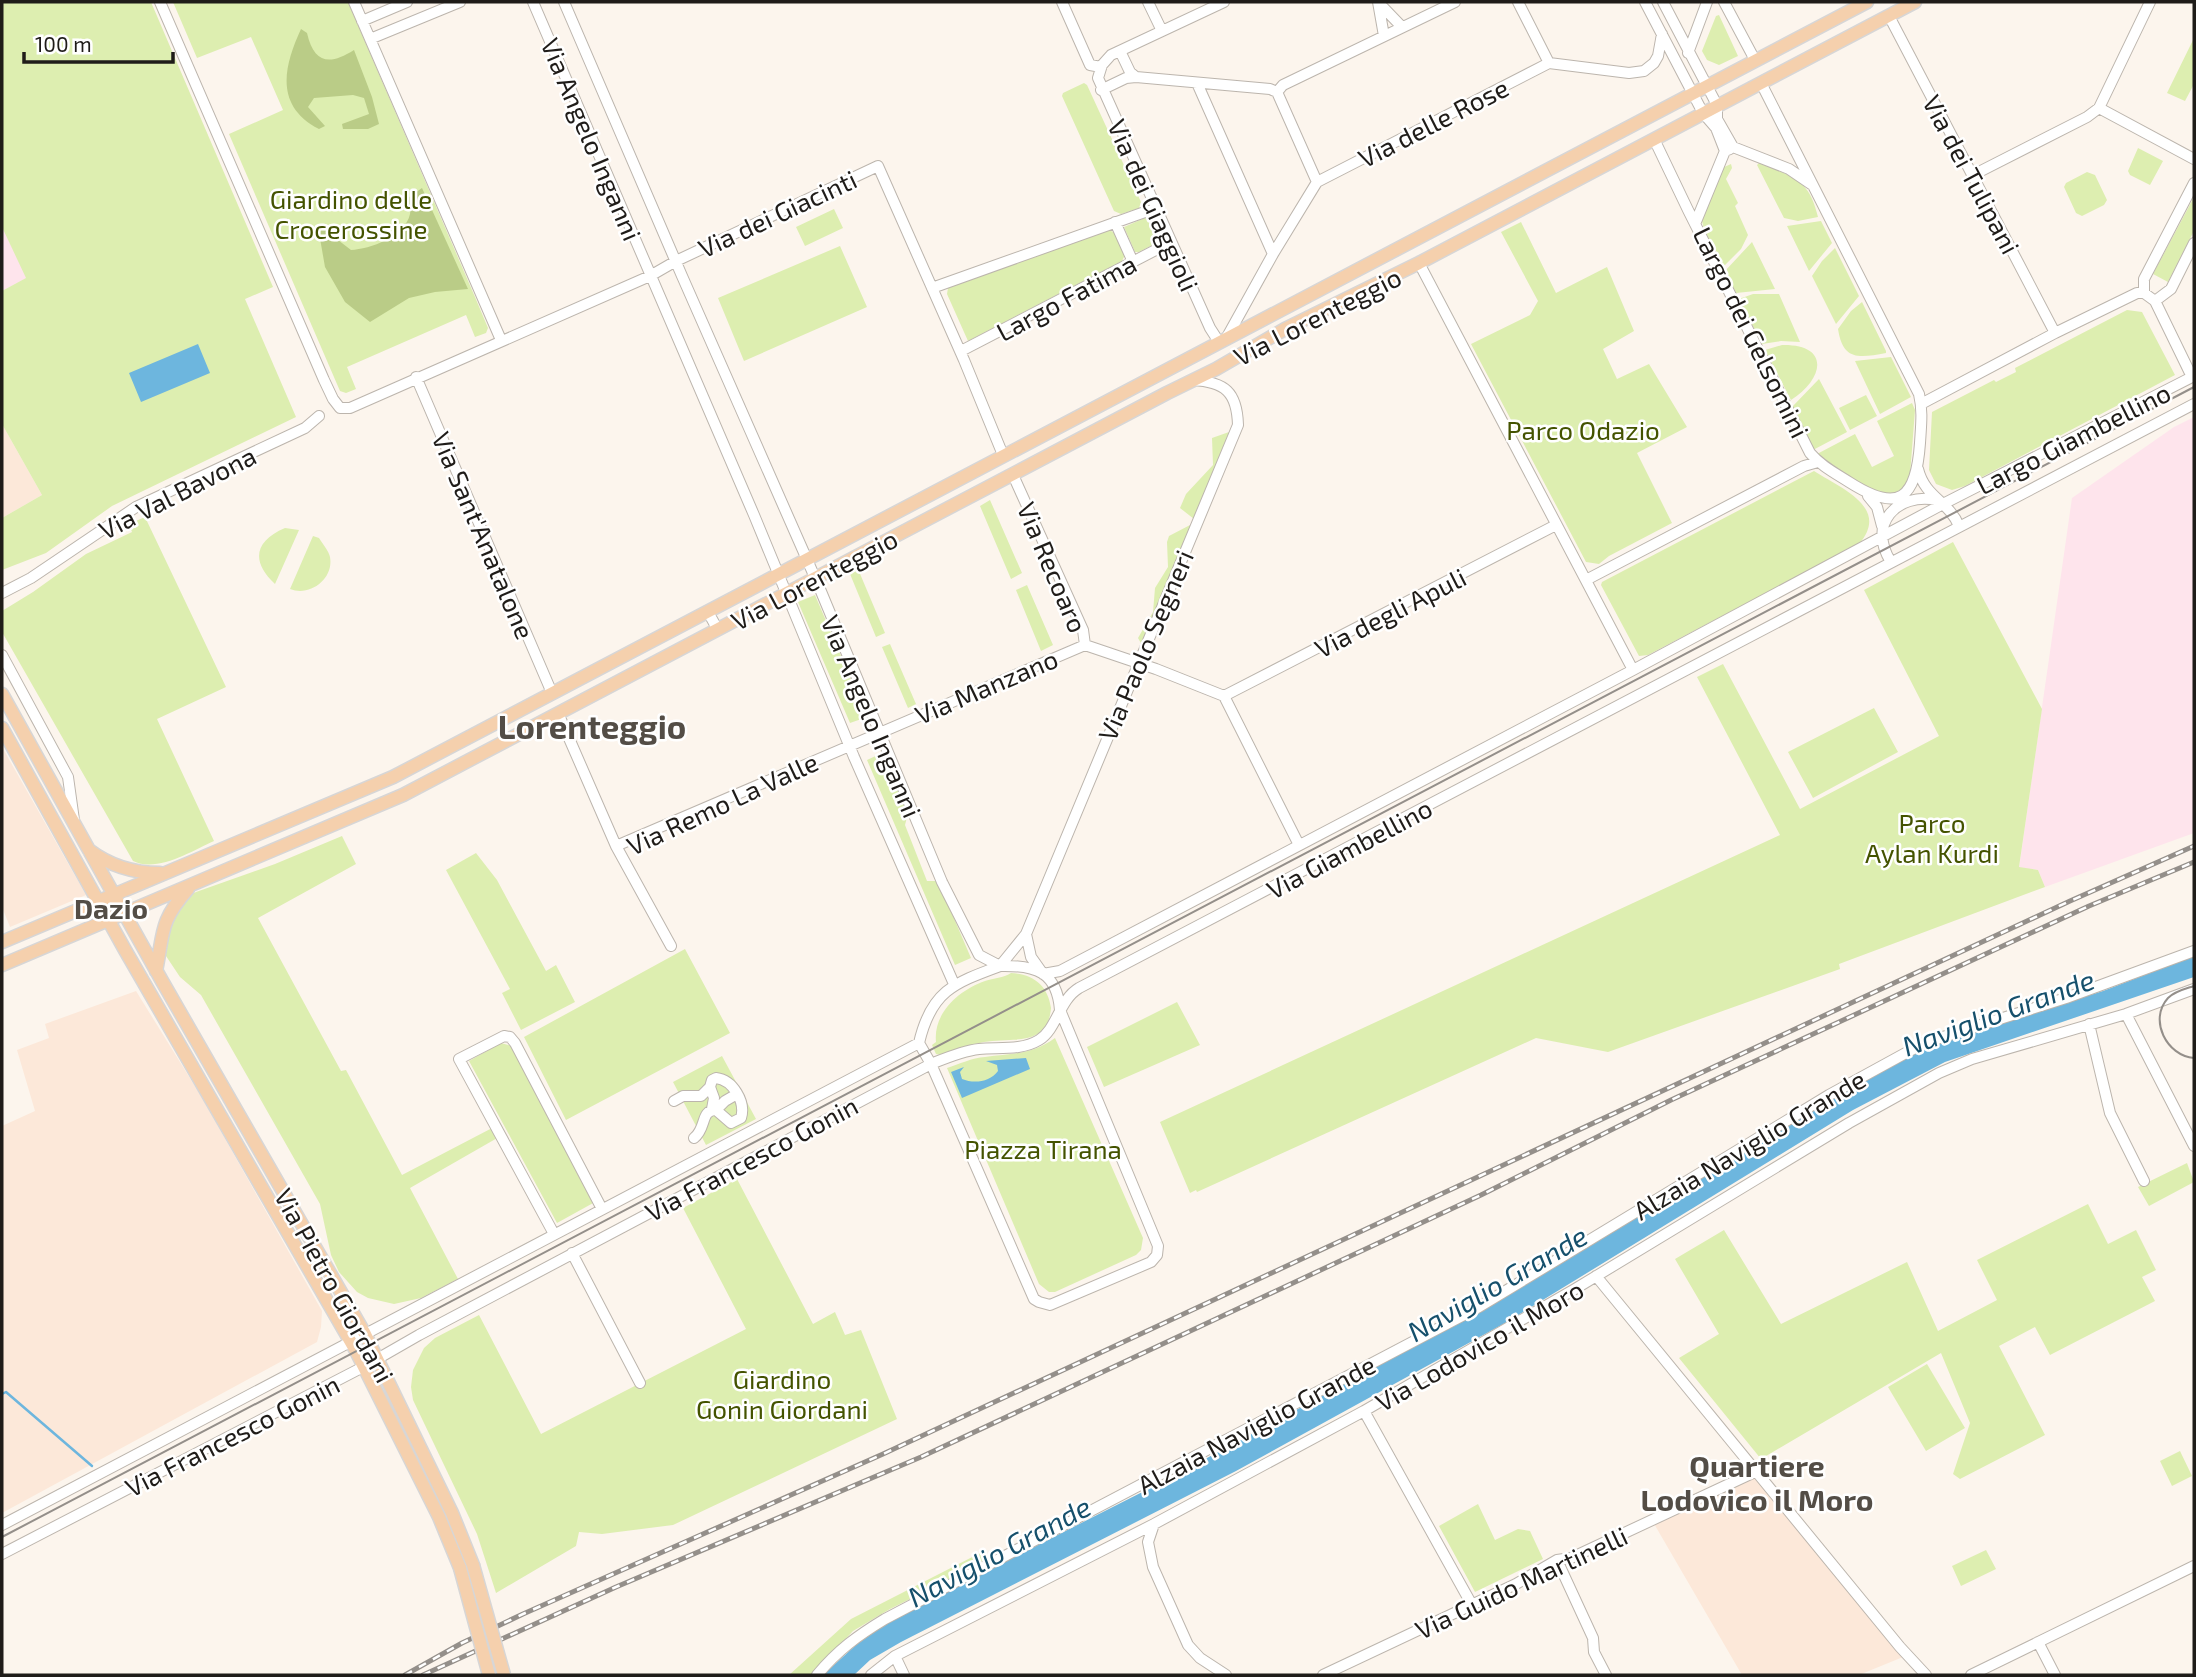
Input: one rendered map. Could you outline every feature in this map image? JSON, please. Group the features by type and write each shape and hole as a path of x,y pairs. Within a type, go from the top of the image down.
{"main road":[{"name":"Via Lorenteggio","path":"2,942 393,777 1867,2"},
{"name":"Via Lorenteggio","path":"2,965 403,795 1228,362 1285,328 1419,263 1915,2"},
{"path":"1409,242 1419,263"},
{"path":"1335,282 1344,301"},
{"path":"1223,340 1228,362"},
{"path":"1096,406 1105,415 1106,425"},
{"path":"912,503 922,523"},
{"name":"Via Pietro Giordani","path":"2,694 156,971 365,1334 452,1513 474,1565 504,1675"},
{"name":"Via Pietro Giordani","path":"2,728 365,1366 439,1517 460,1568 489,1675"},
{"path":"88,849 98,857 128,871 167,873"},
{"path":"156,971 162,930 176,903 191,886"}],"street":[{"path":"160,2 337,406 345,409 650,276"},
{"path":"354,2 502,341"},
{"path":"362,20 407,2"},
{"path":"370,39 460,2"},
{"name":"Via Angelo Inganni","path":"533,2 849,745 954,984"},
{"name":"Via Angelo Inganni","path":"564,2 815,579 959,919 979,955 1000,966"},
{"name":"Via dei Giaggioli","path":"1062,2 1096,66 1101,89 1210,328 1223,340"},
{"path":"1148,2 1162,31"},
{"path":"1096,66 1120,51 1224,2"},
{"path":"1378,2 1402,27"},
{"path":"1378,2 1384,36"},
{"path":"1277,92 1283,85 1455,2"},
{"path":"1518,2 1549,63 1629,73 1644,71 1658,56 1662,34"},
{"path":"1644,2 1703,113 1729,149 1789,169 1814,187"},
{"path":"1688,53 1707,2"},
{"path":"1724,2 1755,60"},
{"path":"1973,175 2087,117 2099,107 2150,2"},
{"path":"1650,13 1661,14 1664,6"},
{"path":"1664,6 1717,106 1717,119 1729,149"},
{"name":"Via dei Tulipani","path":"1888,16 2055,333"},
{"path":"1120,51 1130,72 1136,77"},
{"name":"Via delle Rose","path":"1317,182 1549,63"},
{"path":"1101,89 1126,78 1136,77 1270,89 1277,92 1317,182 1223,340"},
{"path":"1197,83 1273,254"},
{"path":"1760,83 1919,394 1921,404 1918,468 1923,484 1940,502"},
{"path":"2099,107 2194,159"},
{"path":"1654,139 1695,224"},
{"name":"Largo dei Gelsomini","path":"1729,149 1695,224 1810,453 1818,462 1863,491 1883,500 1896,499 1911,486 1918,468"},
{"name":"Via dei Giacinti","path":"676,261 878,166 932,288"},
{"path":"1921,404 2128,296 2144,293 2144,279 2194,183"},
{"name":"Largo Fatima","path":"932,288 1156,208"},
{"name":"Via dei Giaggioli","path":"1115,222 1133,261"},
{"name":"Largo Fatima","path":"961,352 1171,242"},
{"path":"2155,301 2171,289 2194,243"},
{"name":"Via Angelo Inganni","path":"650,276 676,261"},
{"path":"1419,263 1633,670"},
{"path":"932,288 1003,455"},
{"name":"Largo Giambellino","path":"1633,670 1940,502 2193,376 2155,301 2144,293"},
{"name":"Via Sant'Anatalone","path":"416,377 552,693"},
{"name":"Via Paolo Segneri","path":"1000,966 1026,934 1132,674 1140,664 1195,524 1238,425 1235,401 1225,388 1212,381 1193,380"},
{"name":"Largo Giambellino","path":"1644,692 2194,404"},
{"name":"Via Val Bavona","path":"2,593 25,582 130,511 305,428 319,416"},
{"path":"1586,580 1804,466 1818,462"},
{"name":"Via Recoaro","path":"1013,475 1083,630 1085,645 1224,696"},
{"name":"Largo dei Gelsomini","path":"1863,491 1877,507 1882,533"},
{"path":"1891,562 1884,550 1882,533 1891,513 1902,503 1921,498 1940,502"},
{"name":"Largo Giambellino","path":"1940,502 1953,514 1959,526"},
{"name":"Via degli Apuli","path":"1224,696 1556,525"},
{"name":"Via Lorenteggio","path":"708,612 718,630"},
{"name":"Via Manzano","path":"849,745 1085,645"},
{"path":"2,655 68,776 74,824"},
{"name":"Via Giambellino","path":"1043,974 1060,971 1633,670"},
{"name":"Via Giambellino","path":"1060,1010 1079,988 1644,692"},
{"path":"1224,696 1299,845"},
{"path":"558,713 616,846"},
{"name":"Via Remo La Valle","path":"671,946 616,846 849,745"},
{"path":"265,833 272,851"},
{"path":"1026,934 1031,957 1043,974"},
{"name":"Alzaia Naviglio Grande","path":"817,1675 836,1653 885,1619 1479,1307 1829,1095 1923,1043 2137,973 2194,951"},
{"path":"1000,966 1021,967 1050,977 1056,986 1060,1010 1143,1206 1158,1251 1151,1262 1056,1304 1045,1304 1034,1298 931,1063 925,1058 919,1043 930,1009 938,998 954,984 1000,966"},
{"name":"Via Lodovico il Moro","path":"871,1675 895,1656 1154,1524 1364,1411 1596,1276 1849,1123 1939,1073 1981,1056 2126,1014 2194,989"},
{"path":"931,1063 977,1049 1029,1045 1047,1033 1060,1010"},
{"path":"2126,1014 2194,1146"},
{"path":"2089,1024 2110,1112 2144,1181"},
{"name":"Via Francesco Gonin","path":"554,1234 459,1059 503,1036 510,1037 515,1043 602,1209"},
{"name":"Via Francesco Gonin","path":"2,1525 919,1043"},
{"name":"Via Francesco Gonin","path":"2,1554 365,1366 931,1063"},
{"path":"674,1101 683,1096 701,1096 710,1087 712,1080 722,1079 733,1087 737,1094 743,1110 738,1121 727,1121 714,1110 710,1087"},
{"path":"694,1138 701,1133 706,1113 737,1094"},
{"path":"572,1253 640,1383"},
{"path":"1596,1276 1906,1655 1926,1675"},
{"path":"1364,1411 1472,1605"},
{"name":"Via Guido Martinelli","path":"1323,1675 1516,1584 1558,1560 1571,1558 1757,1471"},
{"path":"1154,1524 1148,1538 1153,1567 1188,1644 1200,1658 1226,1675"},
{"path":"1134,1534 1144,1534 1148,1538"},
{"path":"1558,1560 1593,1638 1594,1652 1605,1675"},
{"path":"1971,1675 2194,1566"},
{"path":"2038,1642 2054,1675"},
{"path":"895,1656 904,1675"}],"shaded area":[{"path":"2,227 27,278 2,291"},
{"path":"2194,417 2194,833 2045,887 2038,870 2019,868 2072,498 2174,427"},
{"path":"2,424 42,495 2,518"},
{"path":"2,747 86,895 10,927 2,907"},
{"path":"136,991 201,1096 322,1311 321,1327 317,1342 2,1513 2,1126 35,1111 17,1050 49,1038 45,1024"},
{"path":"1754,1474 1903,1657 1859,1675 1742,1675 1653,1522"}],"green space":[{"path":"2,2 151,2 273,287 245,299 296,417 112,506 46,553 2,570 2,518 42,495 2,424 2,291 26,278 2,227"},
{"name":"Giardino delle Crocerossine","path":"173,2 348,2 488,328 486,333 475,337 466,315 347,367 356,389 346,393 340,391 229,134 283,110 251,37 197,58"},
{"path":"1719,15 1738,56 1719,65 1707,60 1702,51 1716,16"},
{"path":"301,29 307,33 314,51 324,59 337,58 354,50 379,124 368,129 343,129 342,124 369,114 364,98 353,95 314,98 308,107 325,126 319,129 295,109 289,98 287,72"},
{"path":"2194,38 2194,84 2185,101 2167,93"},
{"path":"1084,83 1141,202 1139,208 1121,214 1114,211 1062,96"},
{"path":"2138,148 2163,161 2150,185 2130,175 2128,171"},
{"path":"1759,163 1791,176 1805,187 1818,217 1798,221 1784,218 1757,165"},
{"path":"1731,164 1732,168 1726,179 1738,203 1735,206 1748,235 1741,249 1724,266 1705,233 1702,221 1722,168"},
{"path":"2087,172 2095,175 2107,200 2104,205 2082,216 2076,213 2064,187 2066,183"},
{"path":"422,188 468,289 409,298 370,322 345,302 325,267 318,227 335,226 338,240 351,250 377,244 394,235 407,222 410,214 408,198"},
{"path":"2194,197 2194,231 2168,282 2153,274"},
{"path":"834,209 843,228 805,246 796,227"},
{"path":"1147,217 1158,242 1135,252 1124,227"},
{"path":"1821,221 1832,243 1809,271 1787,226"},
{"name":"Parco Odazio","path":"1521,222 1556,293 1607,267 1634,331 1603,349 1617,379 1649,364 1687,427 1637,453 1672,523 1599,564 1586,562 1471,344 1530,315 1538,301 1501,232"},
{"path":"1109,230 1115,233 1125,255 1122,261 968,341 947,294 948,288"},
{"path":"1752,242 1775,289 1736,293 1725,271"},
{"path":"840,246 867,307 744,361 718,298"},
{"path":"1835,248 1859,296 1836,324 1812,276"},
{"path":"1753,294 1779,294 1800,342 1762,344 1739,299"},
{"path":"1862,302 1886,353 1854,355 1848,352 1840,339 1838,329 1851,311"},
{"path":"2127,310 2142,312 2175,375 1965,486 1952,490 1936,484 1929,470 1932,412 1994,380 1996,382 2016,372 2015,368"},
{"path":"1782,345 1809,350 1815,356 1817,364 1816,373 1810,382 1791,400 1765,350"},
{"path":"1891,357 1911,397 1880,414 1855,361"},
{"path":"1819,379 1847,432 1813,450 1792,407"},
{"path":"1866,395 1877,416 1850,430 1839,408"},
{"path":"1912,403 1915,410 1910,475 1904,488 1894,493 1869,489 1820,459 1817,454 1855,434 1872,467 1894,456 1877,421"},
{"path":"1229,432 1194,519 1180,508 1186,494 1213,465 1212,438"},
{"path":"1814,471 1848,492 1866,509 1869,519 1867,531 1859,544 1648,655 1639,656 1601,585 1602,582"},
{"path":"990,500 1022,573 1011,579 980,506"},
{"path":"145,517 226,687 157,719 214,841 185,855 153,864 133,861 2,632 2,611 86,554 132,532 129,524"},
{"path":"1192,524 1142,645 1138,638 1153,612 1155,588 1168,567 1169,536"},
{"path":"285,528 299,530 275,584 262,568 259,553 267,539"},
{"path":"313,536 319,538 329,555 328,572 319,584 312,588 298,591 290,589"},
{"name":"Parco Aylan Kurdi","path":"1953,542 2042,709 2019,867 2038,870 2045,887 1839,964 1840,969 1608,1052 1536,1038 1190,1193 1160,1122 1780,835 1697,677 1723,664 1800,809 1939,736 1864,590"},
{"path":"858,569 885,633 876,637 850,574"},
{"path":"1027,585 1053,645 1041,651 1016,590"},
{"path":"815,595 867,717 850,723 798,602"},
{"path":"890,644 916,704 908,708 882,647"},
{"path":"1874,708 1898,752 1813,798 1788,752"},
{"path":"882,753 908,813 905,825 927,881 938,881 971,958 955,965 867,760"},
{"path":"342,836 356,864 258,918 341,1071 346,1070 402,1175 494,1127 499,1137 410,1188 458,1279 421,1298 394,1304 368,1298 357,1292 339,1272 331,1255 320,1204 201,995 180,977 166,956 164,932 184,899"},
{"path":"476,853 497,880 546,971 556,965 575,1002 521,1030 502,993 510,989 446,870"},
{"path":"685,949 730,1033 566,1120 524,1037"},
{"path":"1011,973 1033,979 1047,993 1051,1008 1043,1029 1026,1038 984,1042 941,1055 936,1054 932,1045 936,1042 936,1031 943,1012 950,1004 975,985"},
{"path":"1177,1002 1200,1045 1104,1087 1087,1047"},
{"name":"Piazza Tirana","path":"1055,1038 1143,1238 1141,1250 1136,1255 1055,1292 1049,1292 1039,1284 947,1068 975,1059 1030,1050"},
{"path":"501,1043 512,1046 595,1202 557,1223 469,1061"},
{"path":"722,1056 756,1119 706,1145 673,1082"},
{"path":"2187,1163 2194,1182 2149,1206 2138,1187"},
{"name":"Giardino Gonin Giordani","path":"737,1179 813,1324 835,1312 845,1335 861,1330 897,1419 673,1525 602,1534 579,1532 576,1546 496,1593 477,1534 413,1400 413,1370 424,1348 435,1338 479,1315 541,1434 746,1329 683,1208"},
{"path":"2088,1204 2108,1244 2136,1230 2156,1270 2142,1277 2155,1301 2050,1355 2035,1327 1999,1346 2045,1435 1960,1479 1953,1474 1970,1423 1941,1353 1761,1459 1679,1358 1719,1334 1675,1259 1724,1230 1781,1324 1907,1262 1938,1331 1997,1300 1977,1260"},
{"path":"1927,1364 1965,1428 1926,1451 1888,1387"},
{"path":"2180,1451 2192,1476 2172,1486 2160,1461"},
{"path":"1478,1504 1495,1540 1518,1529 1530,1531 1543,1559 1475,1592 1439,1526"},
{"path":"1986,1550 1996,1569 1961,1586 1952,1566"},
{"path":"984,1551 988,1560 890,1609 853,1631 812,1675 789,1675 851,1619"}],"water":[{"path":"198,344 210,373 141,402 129,373"},
{"path":"2194,956 2194,977 1945,1062 1853,1110 1507,1322 1236,1471 901,1642 870,1660 854,1675 823,1675 856,1645 892,1619 1168,1479 1480,1311 1830,1099 1925,1047 2103,991"},
{"path":"1026,1058 1030,1069 962,1098 951,1072 964,1067 960,1072 962,1079 982,1081 991,1078 998,1071 997,1065 986,1061"}],"waterway":[{"path":"2,1394 6,1392 92,1466"}],"tram line":[{"path":"2,1537 2194,387"},
{"path":"2194,986 2168,998 2160,1016 2163,1036 2169,1044 2184,1056 2194,1058"}],"railway":[{"path":"405,1675 462,1643 523,1614 883,1454 2070,901 2194,846"},
{"path":"423,1675 616,1587 921,1457 1481,1195 1671,1100 2089,906 2194,862"}],"district":[{"name":"Lorenteggio","path":"592,726"},
{"name":"Dazio","path":"111,908"},
{"name":"Quartiere Lodovico il Moro","path":"1757,1482"}],"water label":[{"name":"Naviglio Grande","path":"1998,1012"},
{"name":"Naviglio Grande","path":"1497,1283"},
{"name":"Naviglio Grande","path":"999,1551"}]}
